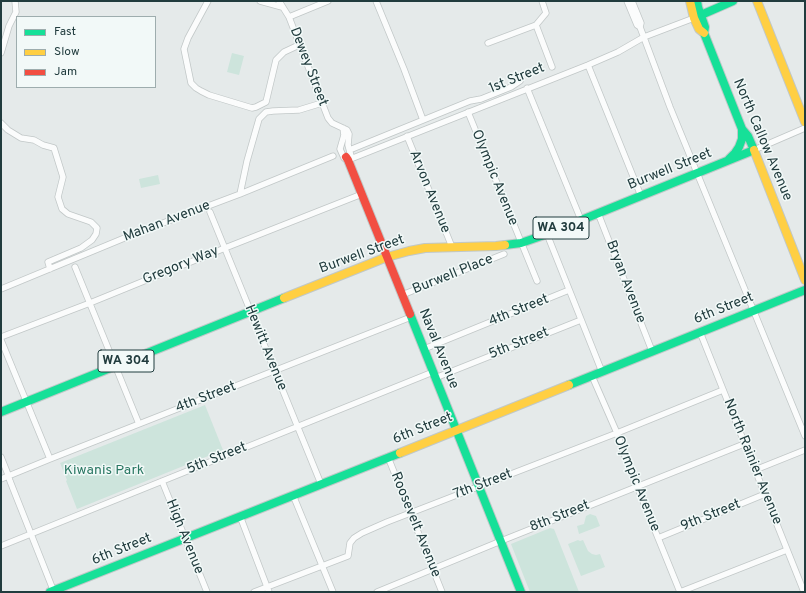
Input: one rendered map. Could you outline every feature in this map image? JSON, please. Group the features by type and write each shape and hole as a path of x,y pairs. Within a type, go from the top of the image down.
{"main road":[{"path":"690,1 697,17"},
{"path":"697,1 697,17"},
{"path":"757,1 805,122"},
{"name":"1st Street","path":"697,17 730,3"},
{"name":"North Callow Avenue","path":"697,17 699,29 704,33 742,129 748,136 754,150 805,280"},
{"name":"WA 304","path":"726,162 739,147 742,139 742,129"},
{"name":"Burwell Street","path":"1,412 250,311 403,252 418,249 496,246 521,243 547,234 754,150"},
{"name":"Naval Avenue","path":"348,156 387,258 521,592"},
{"name":"6th Street","path":"52,592 805,290"}],"street":[{"path":"1,53 9,26 16,12 15,1"},
{"path":"208,1 188,38 184,49 191,83 196,88 209,95 252,108 266,102 276,60 284,52 300,45"},
{"path":"260,1 282,7"},
{"name":"Dewey Street","path":"279,1 289,17 328,118 332,123 347,130 349,134 343,149 348,156"},
{"path":"289,17 328,1"},
{"path":"376,1 423,120"},
{"path":"488,43 536,25 546,13 542,1"},
{"path":"627,1 637,25 644,37 697,173 805,436"},
{"path":"632,1 641,23 640,28"},
{"name":"1st Street","path":"348,156 407,136 588,65 618,52 644,37 697,17"},
{"path":"536,25 552,67"},
{"path":"588,65 641,196"},
{"path":"342,127 344,135 340,149 348,156 423,120 470,101 481,99 511,87 520,81"},
{"path":"527,88 581,220"},
{"path":"240,194 247,161 259,119 266,112 299,110 322,103"},
{"name":"Olympic Avenue","path":"468,112 537,281"},
{"path":"1,123 8,130 21,138 34,140 43,145 54,148 63,177 58,197 62,209 68,214 91,222 97,228 96,234 92,240 80,248 48,262 50,269"},
{"name":"Burwell Street","path":"754,150 805,128"},
{"name":"Arvon Avenue","path":"407,136 452,247"},
{"name":"Mahan Avenue","path":"1,289 139,232 240,194 333,156"},
{"name":"Gregory Way","path":"1,339 362,194"},
{"name":"Hewitt Avenue","path":"210,212 321,484"},
{"name":"Bryan Avenue","path":"598,213 652,352"},
{"path":"547,234 602,372"},
{"name":"Burwell Place","path":"402,295 504,254"},
{"path":"75,267 114,366 139,424"},
{"name":"4th Street","path":"424,349 569,290"},
{"name":"4th Street","path":"1,479 411,317"},
{"name":"5th Street","path":"1,546 297,427 581,320"},
{"name":"North Rainier Avenue","path":"700,332 804,592"},
{"path":"1,339 50,459"},
{"name":"Olympic Avenue","path":"592,376 617,433 637,487 680,592"},
{"name":"7th Street","path":"254,592 268,589 348,556 350,544 356,536 410,513 617,433 723,390"},
{"name":"8th Street","path":"377,592 744,444"},
{"path":"755,470 805,450"},
{"path":"1,457 52,592"},
{"name":"Roosevelt Avenue","path":"388,457 442,592"},
{"name":"High Avenue","path":"162,481 206,592"},
{"name":"9th Street","path":"658,538 765,494"},
{"path":"293,495 333,592"},
{"path":"240,516 268,589"},
{"path":"680,592 787,550"}],"green space":[{"path":"232,53 244,56 239,75 227,72"},
{"path":"158,175 160,184 141,188 139,179"},
{"name":"Kiwanis Park","path":"205,405 223,450 77,509 60,463"},
{"path":"590,514 596,516 600,526 579,534 577,526 584,524 586,516"},
{"path":"550,528 554,529 579,592 530,592 511,544"},
{"path":"578,540 583,540 588,551 592,554 600,554 605,567 581,576 568,544"}],"traffic: fast":[{"path":"505,245 521,243 547,234 754,150 748,136 742,129 704,33 705,27 697,1"},
{"path":"701,15 733,1"},
{"path":"729,159 739,147 742,139 742,129"},
{"path":"569,385 805,290"},
{"path":"1,412 284,298"},
{"path":"410,314 521,592"},
{"path":"50,592 400,453"}],"traffic: slow":[{"path":"690,1 694,18 699,29 704,33"},
{"path":"757,1 805,122"},
{"path":"754,150 805,280"},
{"path":"284,298 387,257 409,251 425,248 505,245"},
{"path":"400,453 569,385"}],"traffic: jam":[{"path":"346,157 410,314"}]}
